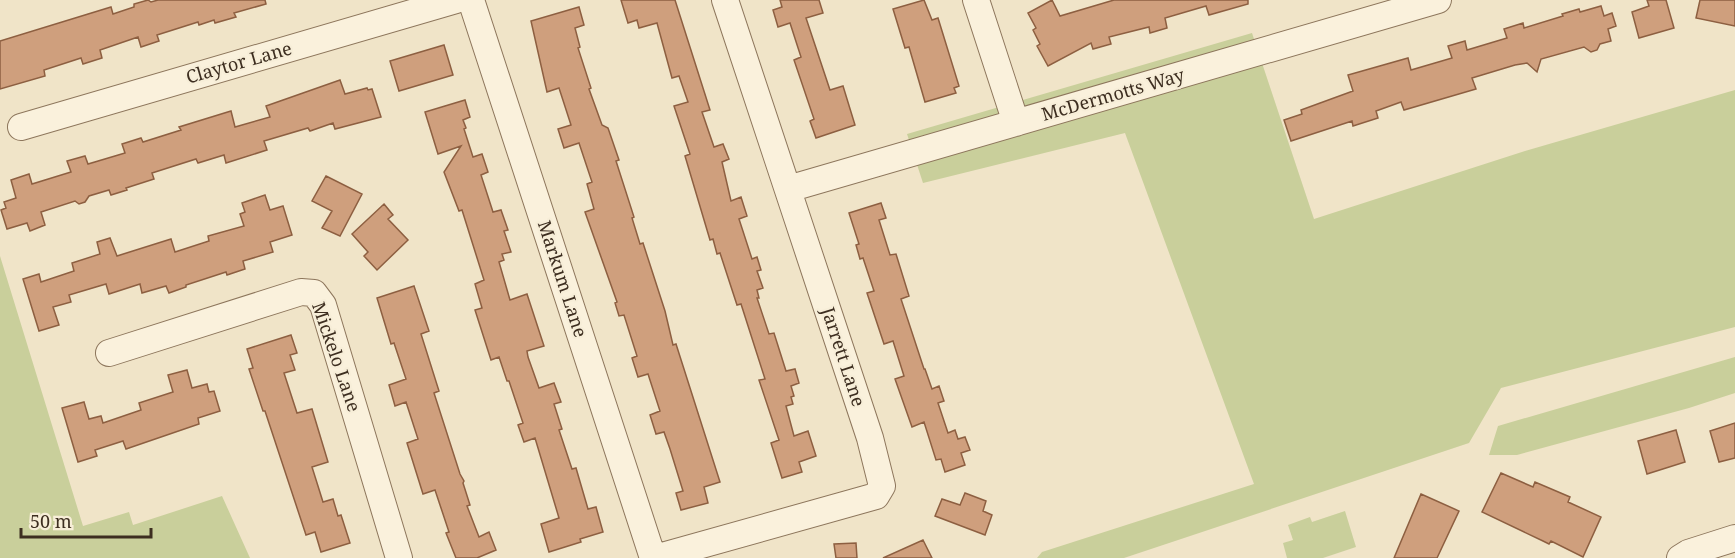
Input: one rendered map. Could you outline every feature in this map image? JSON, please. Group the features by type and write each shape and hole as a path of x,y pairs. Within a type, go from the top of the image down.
{"street":[{"name":"Claytor Lane","path":"21,126 456,0"},
{"name":"Markum Lane","path":"471,0 654,558"},
{"name":"Jarrett Lane","path":"654,558 876,496 882,486 866,427 725,0"},
{"path":"976,0 1016,123"},
{"name":"McDermotts Way","path":"788,189 1438,0"},
{"name":"Mickelo Lane","path":"109,353 301,292 314,293 322,305 399,558"},
{"path":"1684,555 1735,538"}],"green space":[{"path":"1252,33 1314,219 1525,151 1735,90 1735,327 1501,388 1469,443 1124,558 1037,558 1042,552 1254,484 1125,133 923,183 907,134"},
{"path":"0,256 83,526 129,512 133,525 222,496 250,558 0,558"},
{"path":"1735,357 1735,393 1689,408 1517,455 1489,455 1498,426"},
{"path":"1345,511 1356,547 1323,558 1287,558 1283,543 1293,540 1288,525 1310,517 1312,522"}],"building":[{"path":"148,0 151,2 158,0 265,0 266,4 234,13 236,17 215,23 214,20 199,25 198,22 157,35 159,41 141,47 138,37 100,50 102,58 83,64 81,58 44,70 45,76 0,89 0,41 111,7 113,14"},
{"path":"621,0 675,0 710,110 702,112 714,147 723,144 729,159 722,162 731,201 741,197 747,216 739,219 752,259 757,257 761,270 757,271 763,288 757,290 759,298 757,298 769,334 774,333 786,371 795,369 799,383 791,386 794,396 791,397 793,404 786,406 794,436 808,431 816,456 799,462 802,472 782,478 771,443 779,440 759,380 765,379 741,304 737,305 720,253 717,254 713,239 710,240 685,156 690,154 674,106 688,102 679,76 672,78 657,23 639,28 637,20 628,23"},
{"path":"780,0 819,0 823,13 806,18 830,90 843,86 855,125 816,138 810,121 814,119 794,60 801,57 790,23 778,27 773,10 782,7"},
{"path":"924,0 932,20 938,18 959,86 954,88 956,93 925,102 909,47 905,48 893,9"},
{"path":"1052,0 1060,16 1114,0 1248,0 1248,4 1209,15 1206,6 1165,18 1167,28 1150,33 1149,27 1109,37 1111,44 1093,49 1091,43 1048,66 1037,46 1040,44 1033,30 1036,28 1028,13"},
{"path":"1647,0 1666,0 1674,28 1639,38 1632,12 1649,6"},
{"path":"1700,0 1735,0 1735,26 1696,18"},
{"path":"1601,6 1604,16 1612,13 1616,26 1608,29 1611,41 1600,44 1597,50 1591,52 1584,47 1541,59 1537,72 1527,63 1515,65 1472,78 1476,89 1404,110 1401,102 1376,111 1378,118 1353,126 1352,121 1291,141 1284,120 1302,114 1301,110 1353,91 1348,75 1408,58 1411,70 1452,58 1448,46 1465,41 1467,50 1507,38 1504,29 1523,23 1524,28 1579,9 1580,12"},
{"path":"579,7 584,25 575,28 580,47 578,48 591,88 589,89 602,125 608,128 619,160 616,161 640,244 643,243 665,311 673,345 676,344 720,482 704,487 708,503 681,510 676,493 683,491 670,449 664,432 656,434 650,415 660,411 648,374 638,377 632,358 637,356 624,315 619,316 615,303 617,302 585,212 594,209 587,184 592,182 579,143 564,148 558,129 571,125 559,88 547,92 531,21"},
{"path":"444,45 453,75 399,91 390,61"},
{"path":"340,80 345,94 367,88 372,89 381,117 335,129 333,123 310,131 308,128 264,141 267,150 226,163 224,155 198,163 196,159 152,173 154,179 126,188 127,190 111,195 109,190 89,196 85,202 79,204 75,201 41,212 45,225 30,231 27,223 7,229 1,210 6,208 4,202 16,198 11,180 29,174 32,184 71,172 67,161 85,156 88,164 125,153 122,144 141,138 143,142 181,130 179,127 231,111 235,127 270,117 266,106"},
{"path":"465,100 470,117 463,120 466,128 464,129 473,157 482,154 488,172 481,175 493,212 501,210 508,230 504,231 511,252 502,254 504,260 499,262 510,300 527,294 544,346 527,351 528,357 539,388 554,383 561,402 554,404 562,429 559,430 572,469 576,468 588,509 596,507 603,532 549,552 541,524 559,518 535,438 524,442 518,425 523,423 509,381 507,381 499,357 491,360 475,310 482,308 475,284 484,280 462,210 459,211 444,172 461,146 438,154 425,112"},
{"path":"326,176 362,194 340,236 322,228 332,211 312,201"},
{"path":"265,195 270,210 283,206 292,235 270,242 273,252 243,261 245,269 227,275 226,272 169,293 166,286 142,293 140,284 109,294 106,284 69,295 71,302 53,307 59,325 39,331 23,279 39,274 41,282 74,271 72,263 100,254 97,242 110,238 117,256 171,239 175,252 209,241 208,236 244,226 240,214 245,212 242,203"},
{"path":"881,203 886,218 879,220 890,255 896,254 909,296 901,299 924,369 932,389 939,386 944,401 938,403 948,433 955,430 958,439 965,437 970,450 961,453 965,465 945,472 941,459 936,460 924,422 912,427 895,379 904,376 893,341 884,344 867,293 874,291 863,258 860,259 856,245 859,244 849,213"},
{"path":"384,204 393,215 388,219 408,240 377,270 364,256 368,252 352,234"},
{"path":"414,286 429,331 421,334 439,391 434,393 464,481 470,505 467,506 479,537 489,532 496,550 477,558 456,558 446,533 449,532 435,490 423,494 407,443 418,439 406,402 395,406 389,385 406,379 394,343 391,344 377,298"},
{"path":"291,335 297,353 290,355 295,370 284,373 297,413 312,409 328,462 312,467 323,502 333,499 350,543 321,552 315,532 306,535 249,369 253,368 247,349"},
{"path":"187,370 192,388 207,384 209,392 214,391 220,411 198,418 199,424 126,449 123,441 95,450 97,456 78,462 62,408 84,402 89,419 101,416 103,423 141,410 139,403 173,392 168,375"},
{"path":"1735,423 1735,458 1719,462 1710,431"},
{"path":"1676,430 1685,462 1647,474 1638,441"},
{"path":"1501,473 1533,487 1535,482 1570,497 1568,502 1601,517 1583,557 1551,541 1549,544 1482,512"},
{"path":"965,493 986,501 983,511 992,515 985,535 935,516 942,499 960,505"},
{"path":"1421,494 1459,511 1437,558 1394,558"},
{"path":"923,540 932,558 883,558"},
{"path":"856,543 857,558 836,558 834,544"}]}
